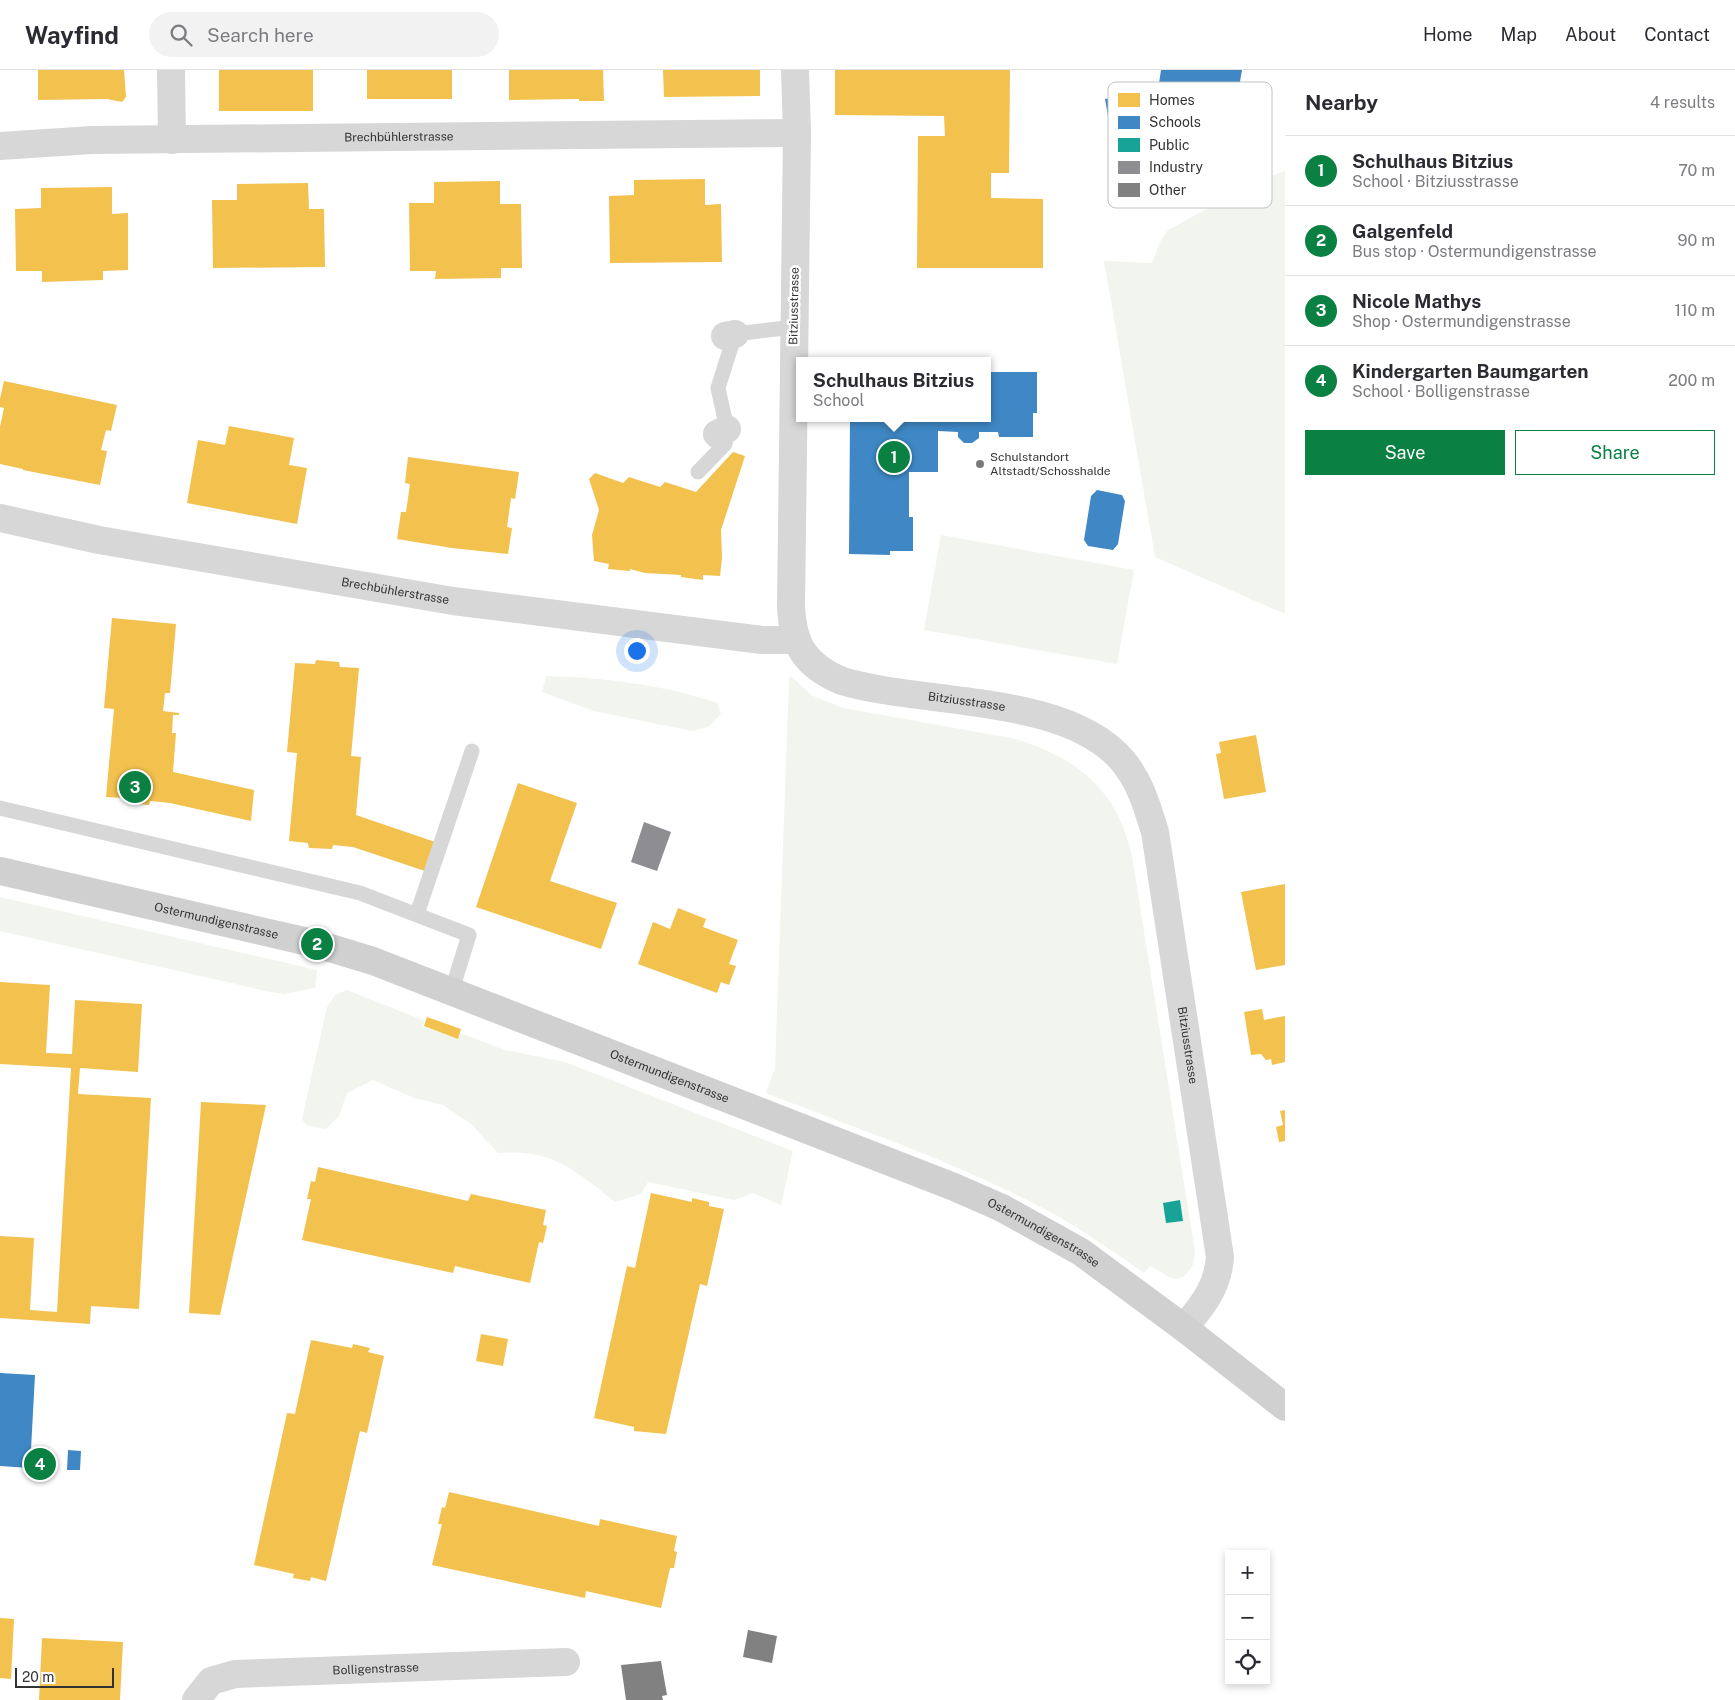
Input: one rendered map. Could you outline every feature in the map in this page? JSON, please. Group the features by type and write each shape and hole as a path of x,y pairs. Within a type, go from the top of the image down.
{"main road":[{"name":"Ostermundigenstrasse","path":"0,871 317,944 374,961 883,1158 1002,1208 1081,1252 1285,1406"}],"street":[{"path":"171,70 172,140"},
{"name":"Bitziusstrasse","path":"795,70 797,133 790,607 796,640 802,652 812,664 823,673 842,681 1025,712 1080,729 1110,749 1132,775 1142,791 1155,832 1220,1257 1218,1274 1212,1292 1184,1328"},
{"name":"Brechbühlerstrasse","path":"0,146 67,141 797,133"},
{"name":"Brechbühlerstrasse","path":"0,518 166,552 453,601 762,640 796,640"},
{"name":"Bolligenstrasse","path":"196,1700 211,1681 235,1674 566,1662"}],"lane":[{"path":"698,472 725,444 718,388 730,335 794,327"},
{"path":"417,914 472,751"},
{"path":"0,808 360,893 470,935 452,990"}],"shaded area":[{"path":"1285,171 1285,614 1155,557 1104,261 1152,263 1161,240 1168,230 1208,208 1272,208 1272,176"},
{"path":"941,535 1134,570 1117,664 924,630"},
{"path":"546,676 611,680 675,691 717,703 721,714 708,727 692,731 594,711 542,692"},
{"path":"791,676 811,695 843,708 1016,739 1038,747 1059,756 1076,767 1092,780 1105,795 1125,833 1132,856 1195,1252 1193,1265 1184,1277 1173,1279 1150,1266 1144,1273 1076,1227 1018,1195 911,1149 766,1093 775,1068 789,679"},
{"path":"0,897 317,970 315,988 284,994 271,992 0,931"},
{"path":"347,990 425,1021 423,1026 458,1039 460,1033 505,1050 565,1062 793,1151 781,1205 753,1193 734,1200 648,1182 641,1194 615,1202 575,1171 562,1164 534,1154 498,1153 471,1124 443,1105 414,1098 373,1080 347,1093 339,1116 326,1129 306,1125 302,1119 327,1007 335,995"}],"building: Homes":[{"path":"38,70 124,70 126,97 122,102 107,99 38,100"},
{"path":"219,70 313,70 313,111 219,111"},
{"path":"367,70 452,70 452,99 367,99"},
{"path":"509,70 603,70 604,101 579,101 579,99 509,100"},
{"path":"663,70 760,70 760,96 664,97"},
{"path":"835,70 1010,70 1009,173 991,173 991,198 1043,199 1043,268 917,268 918,136 945,136 944,116 835,115"},
{"path":"705,179 705,205 721,204 722,262 610,263 609,196 634,195 634,180"},
{"path":"500,181 500,204 521,204 522,268 501,268 501,278 435,279 436,271 410,271 409,203 434,203 434,182"},
{"path":"308,183 309,209 324,209 325,267 213,268 212,200 237,200 237,184"},
{"path":"112,187 112,214 128,213 128,270 103,271 103,280 42,282 42,271 16,271 15,209 41,208 41,188"},
{"path":"4,381 117,405 111,431 106,430 101,450 107,451 100,485 0,464 0,427 4,408 0,407 0,399"},
{"path":"229,426 294,438 289,465 307,468 297,524 187,503 198,440 225,445"},
{"path":"733,452 745,456 721,530 722,558 720,576 703,575 703,580 681,577 681,575 645,573 630,569 630,571 608,569 609,564 594,561 592,535 599,510 589,479 595,473 623,483 629,477 660,487 665,482 696,492"},
{"path":"408,457 519,472 515,499 511,498 507,527 512,528 508,554 452,548 397,539 401,512 406,512 410,484 405,483"},
{"path":"112,618 176,624 170,693 165,693 163,711 179,713 179,715 173,715 172,733 176,733 173,772 254,790 251,821 170,803 150,801 149,805 126,803 125,798 106,797 114,709 104,708"},
{"path":"316,660 339,662 340,667 359,668 351,756 361,757 356,815 438,843 428,872 353,847 333,845 332,849 309,848 308,843 289,841 297,753 287,752 295,663 315,664"},
{"path":"1256,735 1266,792 1224,799 1216,754 1221,753 1219,742"},
{"path":"518,783 577,803 550,881 617,903 601,949 476,907"},
{"path":"1285,884 1285,965 1256,970 1241,892"},
{"path":"678,908 706,919 703,927 738,940 729,964 736,966 729,985 721,982 717,993 638,964 653,922 670,929"},
{"path":"0,982 50,985 46,1053 72,1054 75,1000 142,1004 138,1072 80,1068 78,1094 151,1098 139,1309 91,1306 90,1324 0,1318 0,1236 34,1238 30,1310 57,1312 71,1068 0,1064"},
{"path":"1262,1009 1264,1020 1285,1016 1285,1062 1272,1065 1271,1059 1266,1060 1261,1054 1251,1055 1244,1012"},
{"path":"427,1017 461,1029 458,1039 424,1026"},
{"path":"201,1102 266,1105 220,1315 189,1313"},
{"path":"1285,1110 1285,1141 1279,1142 1276,1127 1283,1125 1280,1111"},
{"path":"318,1167 468,1201 471,1194 546,1210 543,1225 547,1226 543,1243 539,1242 530,1283 455,1266 453,1273 302,1240 311,1199 307,1199 311,1181 315,1182"},
{"path":"651,1193 692,1202 692,1198 709,1202 709,1206 724,1209 707,1286 700,1284 666,1434 634,1431 634,1427 594,1418 627,1266 635,1268"},
{"path":"481,1334 508,1339 503,1366 476,1361"},
{"path":"311,1340 352,1348 353,1344 370,1348 368,1352 384,1356 367,1433 360,1431 326,1581 311,1577 310,1581 293,1578 294,1574 254,1565 287,1413 295,1414"},
{"path":"449,1492 599,1526 600,1519 677,1536 674,1551 677,1552 674,1568 670,1568 661,1608 586,1591 585,1598 432,1565 442,1524 438,1524 442,1507 445,1508"},
{"path":"0,1618 14,1619 11,1679 0,1678"},
{"path":"42,1638 123,1642 120,1700 39,1700"}],"building: Schools":[{"path":"1161,70 1242,70 1240,82 1159,82"},
{"path":"1108,98 1108,116 1105,99"},
{"path":"991,372 1037,372 1037,413 1033,413 1033,437 999,437 998,432 979,432 979,438 972,443 964,443 958,437 958,432 938,431 938,472 909,472 909,517 913,517 913,551 890,551 890,555 849,554 850,422 991,422"},
{"path":"1097,490 1122,495 1125,501 1118,544 1113,550 1088,546 1084,540 1091,496"},
{"path":"0,1373 35,1375 30,1468 0,1466"},
{"path":"68,1450 81,1451 80,1470 67,1470"}],"building: Public":[{"path":"1180,1200 1183,1221 1166,1223 1163,1203"}],"building: Industry":[{"path":"644,822 671,832 657,871 631,862"}],"building: Other":[{"path":"748,1630 777,1636 772,1663 743,1657"},
{"path":"661,1661 667,1695 662,1696 663,1700 626,1700 621,1665"}],"place":[{"name":"Schulhaus Bitzius","path":"894,457"},
{"name":"Schulstandort Altstadt/Schosshalde","path":"980,464"},
{"name":"Nicole Mathys","path":"135,787"},
{"name":"Galgenfeld","path":"317,944"},
{"name":"Kindergarten Baumgarten","path":"40,1464"}]}
